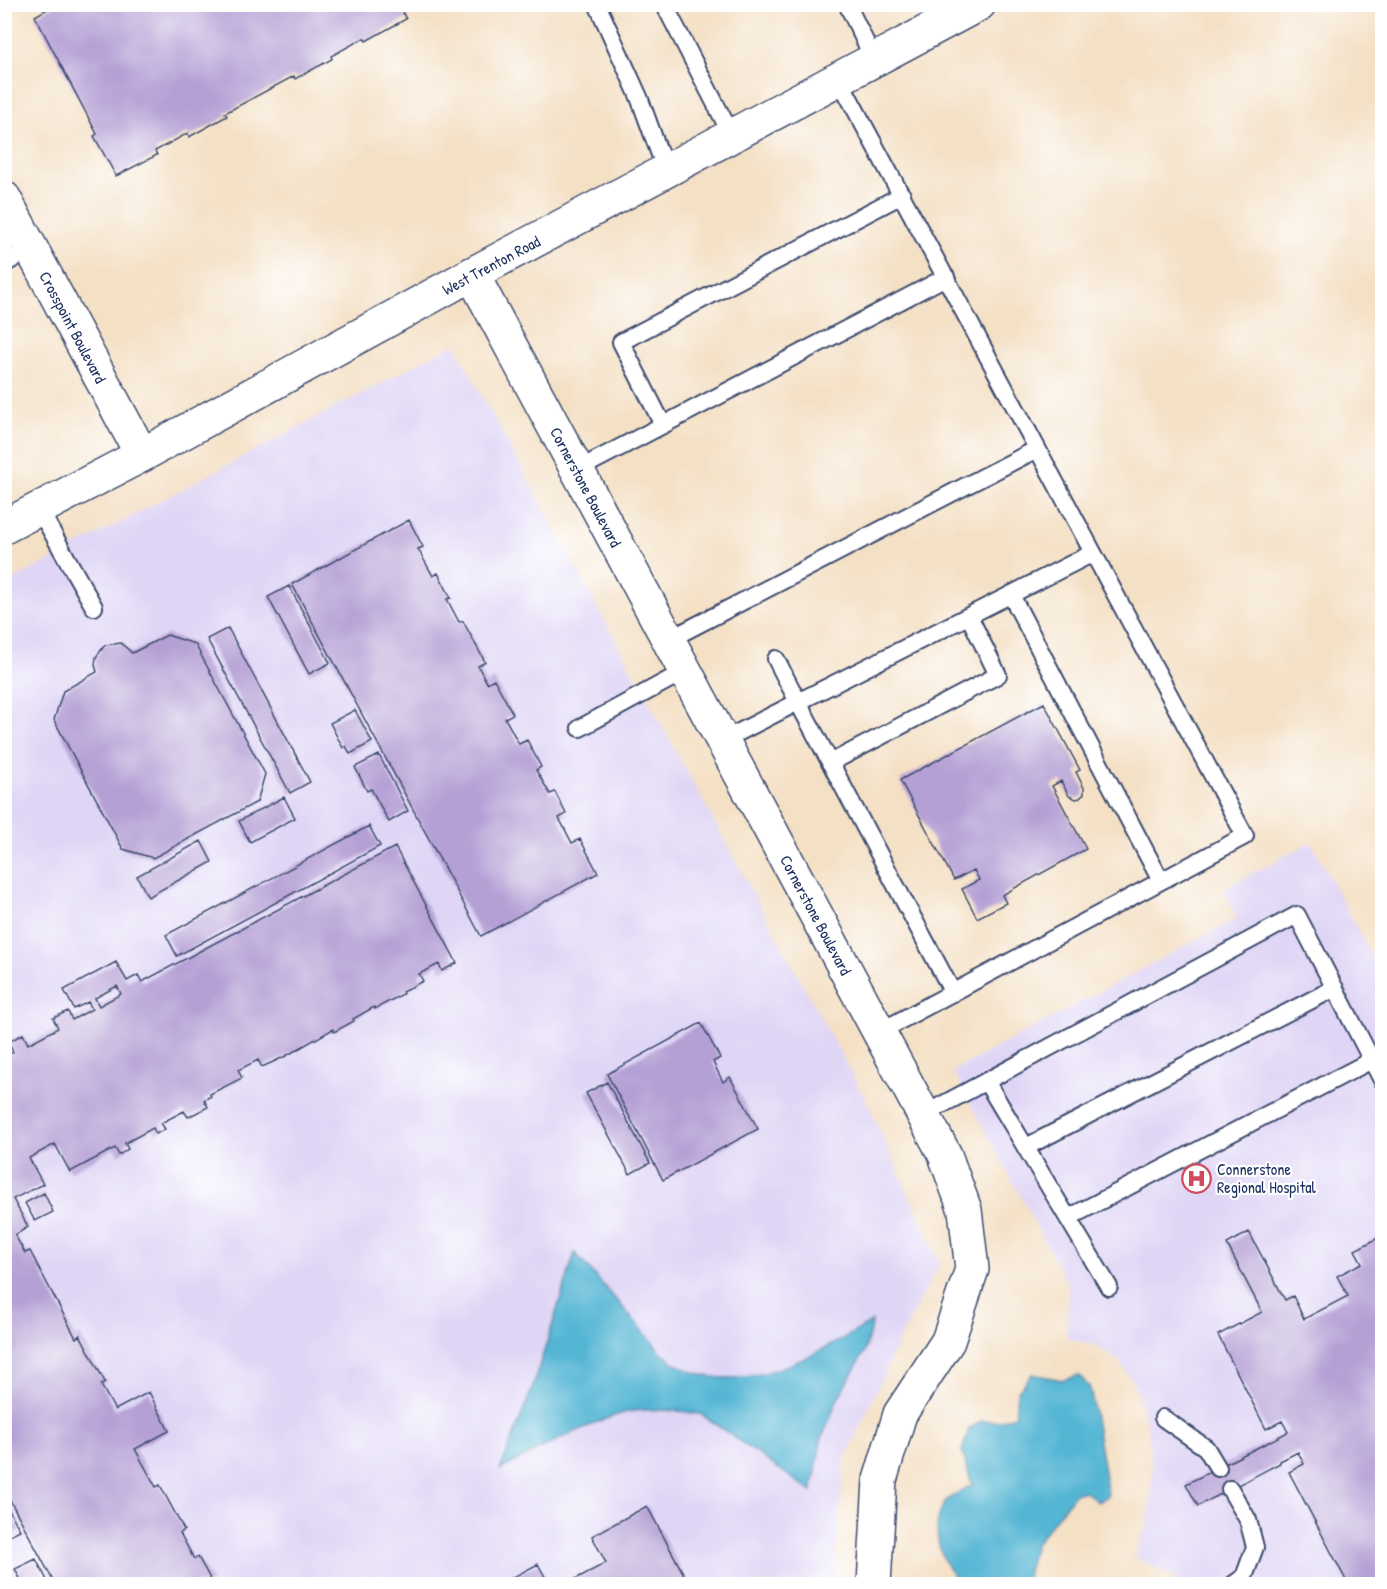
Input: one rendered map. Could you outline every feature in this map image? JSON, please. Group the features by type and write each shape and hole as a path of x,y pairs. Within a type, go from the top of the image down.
{"street":[{"name":"West Trenton Road","path":"4,527 979,4"},
{"name":"Crosspoint Boulevard","path":"4,198 18,257 142,455"},
{"name":"Cornerstone Boulevard","path":"472,274 945,1155 965,1210 972,1269 948,1341 900,1414 880,1480 874,1584"}],"lane":[{"path":"597,4 639,97 666,171"},
{"path":"664,4 732,136"},
{"path":"847,4 874,60"},
{"path":"839,79 1245,836 879,1032"},
{"path":"663,425 621,342 902,195"},
{"path":"577,470 946,277"},
{"path":"668,640 1038,449"},
{"path":"39,509 94,607"},
{"path":"722,741 1093,553"},
{"path":"1011,595 1161,881"},
{"path":"830,763 998,675 969,616"},
{"path":"776,659 953,993"},
{"path":"580,729 685,671"},
{"path":"923,1115 1297,915 1383,1080"},
{"path":"1026,1147 1335,988"},
{"path":"1068,1218 1372,1060"},
{"path":"986,1081 1109,1287"},
{"path":"1163,1418 1206,1448 1218,1468"},
{"path":"1230,1489 1248,1520 1255,1547 1244,1577 1234,1584"}],"shaded area":[{"path":"454,344 868,1104 940,1263 902,1335 844,1461 834,1584 5,1584 5,584"},
{"name":"Connerstone Regional Hospital","path":"1311,842 1382,975 1382,1584 1179,1584 1175,1578 1134,1557 1147,1524 1151,1500 1152,1468 1148,1429 1134,1384 1119,1361 1095,1345 1067,1338 1068,1285 953,1071 1237,918 1223,889"}],"water":[{"path":"575,1253 661,1352 669,1359 694,1372 720,1378 746,1377 773,1370 799,1361 872,1322 865,1351 837,1400 821,1441 812,1492 702,1415 674,1411 630,1411 608,1418 576,1431 500,1470 532,1389"},
{"path":"1032,1374 1063,1380 1079,1375 1090,1388 1108,1495 1098,1502 1085,1491 1075,1494 1035,1544 1025,1584 961,1584 948,1567 939,1546 937,1535 940,1513 950,1498 972,1485 962,1451 969,1429 982,1421 999,1421 1015,1416 1017,1392"}],"building":[{"path":"56,4 398,4 406,19 366,41 364,38 295,79 294,76 225,113 227,116 189,137 188,133 155,151 157,155 116,176 94,136 97,134 35,16"},
{"path":"409,520 423,547 418,549 433,576 438,573 451,598 447,599 459,622 463,621 485,662 478,666 487,683 494,679 513,714 505,718 519,744 527,740 541,767 536,770 550,794 555,792 566,814 559,818 572,843 580,839 598,873 481,936 292,584"},
{"path":"289,586 330,663 309,674 268,597"},
{"path":"228,628 310,782 290,793 207,639"},
{"path":"167,635 195,644 265,774 257,802 153,858 123,849 54,720 63,691 97,672 96,657 105,645 121,643 132,653"},
{"path":"1044,703 1080,770 1076,772 1084,788 1084,794 1080,798 1069,796 1061,781 1052,786 1086,849 1002,895 1006,903 977,918 962,889 979,880 974,870 954,880 900,780"},
{"path":"355,710 372,742 350,754 346,746 343,748 330,723"},
{"path":"379,755 408,811 389,822 371,789 367,791 355,767"},
{"path":"284,797 295,818 250,842 239,821"},
{"path":"369,826 380,846 177,956 166,935"},
{"path":"201,841 212,862 148,897 137,876"},
{"path":"395,847 457,963 442,971 439,964 419,974 423,981 402,992 403,994 375,1009 374,1007 353,1019 354,1021 334,1032 333,1029 284,1057 262,1067 258,1060 238,1070 242,1078 210,1094 211,1096 204,1100 208,1107 188,1117 184,1111 161,1123 165,1129 156,1134 153,1128 125,1143 128,1149 119,1155 115,1148 70,1172 55,1144 29,1158 43,1184 13,1199 28,1227 15,1235 25,1253 30,1251 76,1338 80,1335 105,1382 101,1385 115,1410 149,1392 169,1431 135,1449 156,1487 160,1485 184,1530 180,1533 194,1559 198,1557 213,1584 55,1584 4,1489 4,1048 8,1055 13,1052 8,1042 23,1034 28,1044 58,1028 53,1018 68,1011 72,1020 92,1009 88,1002 74,1009 64,990 116,962 127,981 138,975 142,982","holes":["117,986 121,994 99,1006 95,998"]},
{"path":"701,1023 720,1058 713,1062 723,1082 730,1077 758,1129 663,1180 607,1074"},
{"path":"607,1082 650,1163 630,1174 586,1093"},
{"path":"44,1193 53,1212 35,1221 25,1203"},
{"path":"1249,1232 1285,1300 1293,1296 1304,1319 1348,1296 1337,1276 1362,1263 1355,1250 1382,1236 1382,1584 1348,1584 1289,1472 1304,1464 1298,1452 1198,1506 1186,1484 1288,1432 1282,1421 1266,1429 1218,1335 1262,1312 1227,1244"},
{"path":"4,1501 20,1530 4,1538"},
{"path":"647,1506 689,1584 566,1584 606,1563 592,1536"},
{"path":"36,1559 49,1584 23,1584 15,1569"},
{"path":"538,1564 549,1584 500,1584"}],"place":[{"name":"Connerstone Regional Hospital","path":"1196,1178"}]}
